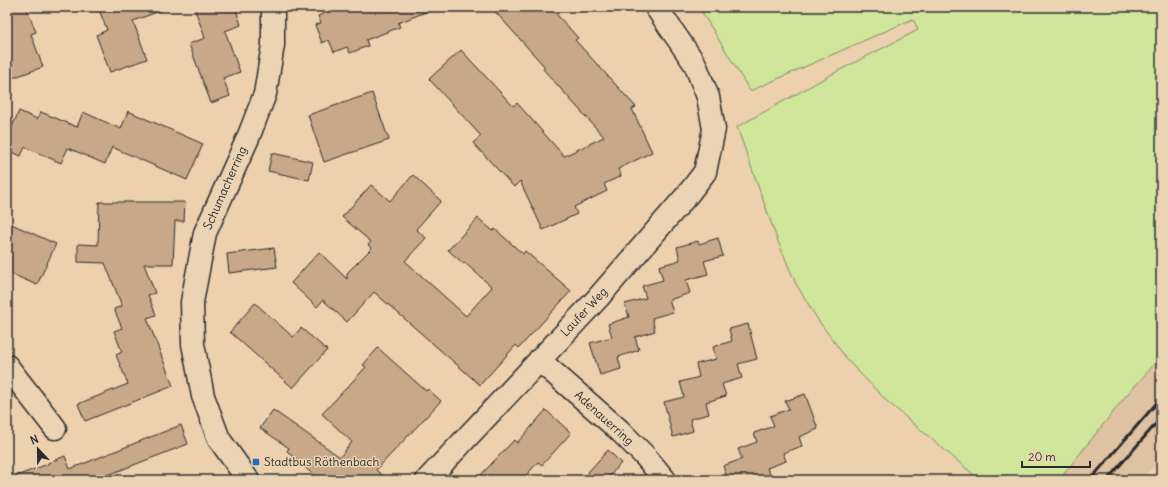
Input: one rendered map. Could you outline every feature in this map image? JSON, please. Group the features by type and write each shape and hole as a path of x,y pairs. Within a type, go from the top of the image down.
{"street":[{"name":"Schumacherring","path":"248,480 219,439 203,396 193,344 192,302 205,233 248,138 264,94 273,45 273,7"},
{"name":"Laufer Weg","path":"427,480 596,299 688,194 705,172 714,129 708,97 695,64 656,7"},
{"name":"Adenauerring","path":"539,360 619,430 645,456 665,480"},
{"path":"7,366 55,428"}],"shaded area":[{"path":"1161,357 1161,459 1140,480 1059,480 1125,397"}],"green space":[{"path":"699,7 1161,7 1161,357 1125,397 1059,480 980,480 888,402 849,362 818,320 796,284 777,239 737,127 836,72 918,30 913,19 750,91"}],"building":[{"path":"7,7 26,7 36,32 31,34 43,67 7,80"},
{"path":"98,7 165,7 165,9 133,21 147,59 110,72 96,35 107,30"},
{"path":"194,7 235,7 241,25 225,31 240,72 223,78 230,96 211,103 189,44 205,38"},
{"path":"322,7 436,8 398,23 400,27 366,40 368,46 350,53 347,47 334,52 329,40 322,43 315,25 321,23 318,16 325,13"},
{"path":"491,7 550,7 578,38 575,40 636,107 632,109 652,152 618,169 621,176 604,184 607,191 574,207 577,214 543,230 520,181 514,187 473,143 481,136 429,79 461,50 513,106 517,103 564,156 604,137 543,69 545,67"},
{"path":"372,93 389,140 324,162 308,115"},
{"path":"19,111 37,119 41,112 77,127 83,112 121,129 128,111 203,144 187,180 112,147 105,164 68,148 61,163 25,147 21,156 7,150 7,138"},
{"path":"272,153 313,162 309,180 268,171"},
{"path":"413,175 441,201 416,229 426,238 405,261 466,316 492,287 448,250 478,218 493,231 495,229 523,254 525,251 571,291 519,348 516,345 480,385 374,292 347,322 323,300 317,307 291,283 319,252 347,279 347,273 372,248 368,245 371,242 342,217 371,185 390,201"},
{"path":"99,202 185,202 184,221 175,221 173,264 144,264 155,293 148,295 156,315 147,318 173,386 85,421 78,404 128,384 116,355 122,352 114,331 122,328 114,309 122,306 105,263 78,262 78,244 98,245"},
{"path":"7,222 56,244 37,285 7,272"},
{"path":"718,238 723,256 704,261 708,274 686,280 690,293 669,300 673,312 652,318 655,331 635,337 639,350 618,357 621,369 600,375 590,343 612,337 608,324 629,317 625,304 646,298 642,286 663,280 659,266 680,260 677,247 698,241 699,244"},
{"path":"274,248 277,267 229,273 227,254"},
{"path":"255,303 293,337 301,328 327,350 293,388 230,332"},
{"path":"748,324 757,359 738,364 742,378 722,384 726,396 706,402 709,414 690,419 693,431 673,437 664,402 684,397 680,382 699,377 696,364 716,359 713,347 732,341 729,329"},
{"path":"378,348 426,391 428,389 441,401 376,470 388,480 319,480 287,451 289,448 260,428 273,410 340,457 352,442 322,414 366,367 363,365"},
{"path":"805,394 818,429 799,437 802,446 783,453 786,461 767,468 772,480 728,480 723,466 742,459 738,449 757,442 754,433 774,426 770,416 789,409 785,401"},
{"path":"546,410 571,433 542,465 538,462 522,480 476,480 514,440 517,443"},
{"path":"181,425 188,444 95,480 12,480 11,478 65,456 70,469"},
{"path":"608,450 621,463 606,480 581,480"}],"railway":[{"path":"1090,480 1161,398"},
{"path":"1107,480 1161,418"}],"place":[{"name":"Stadtbus Röthenbach","path":"256,462"}]}
